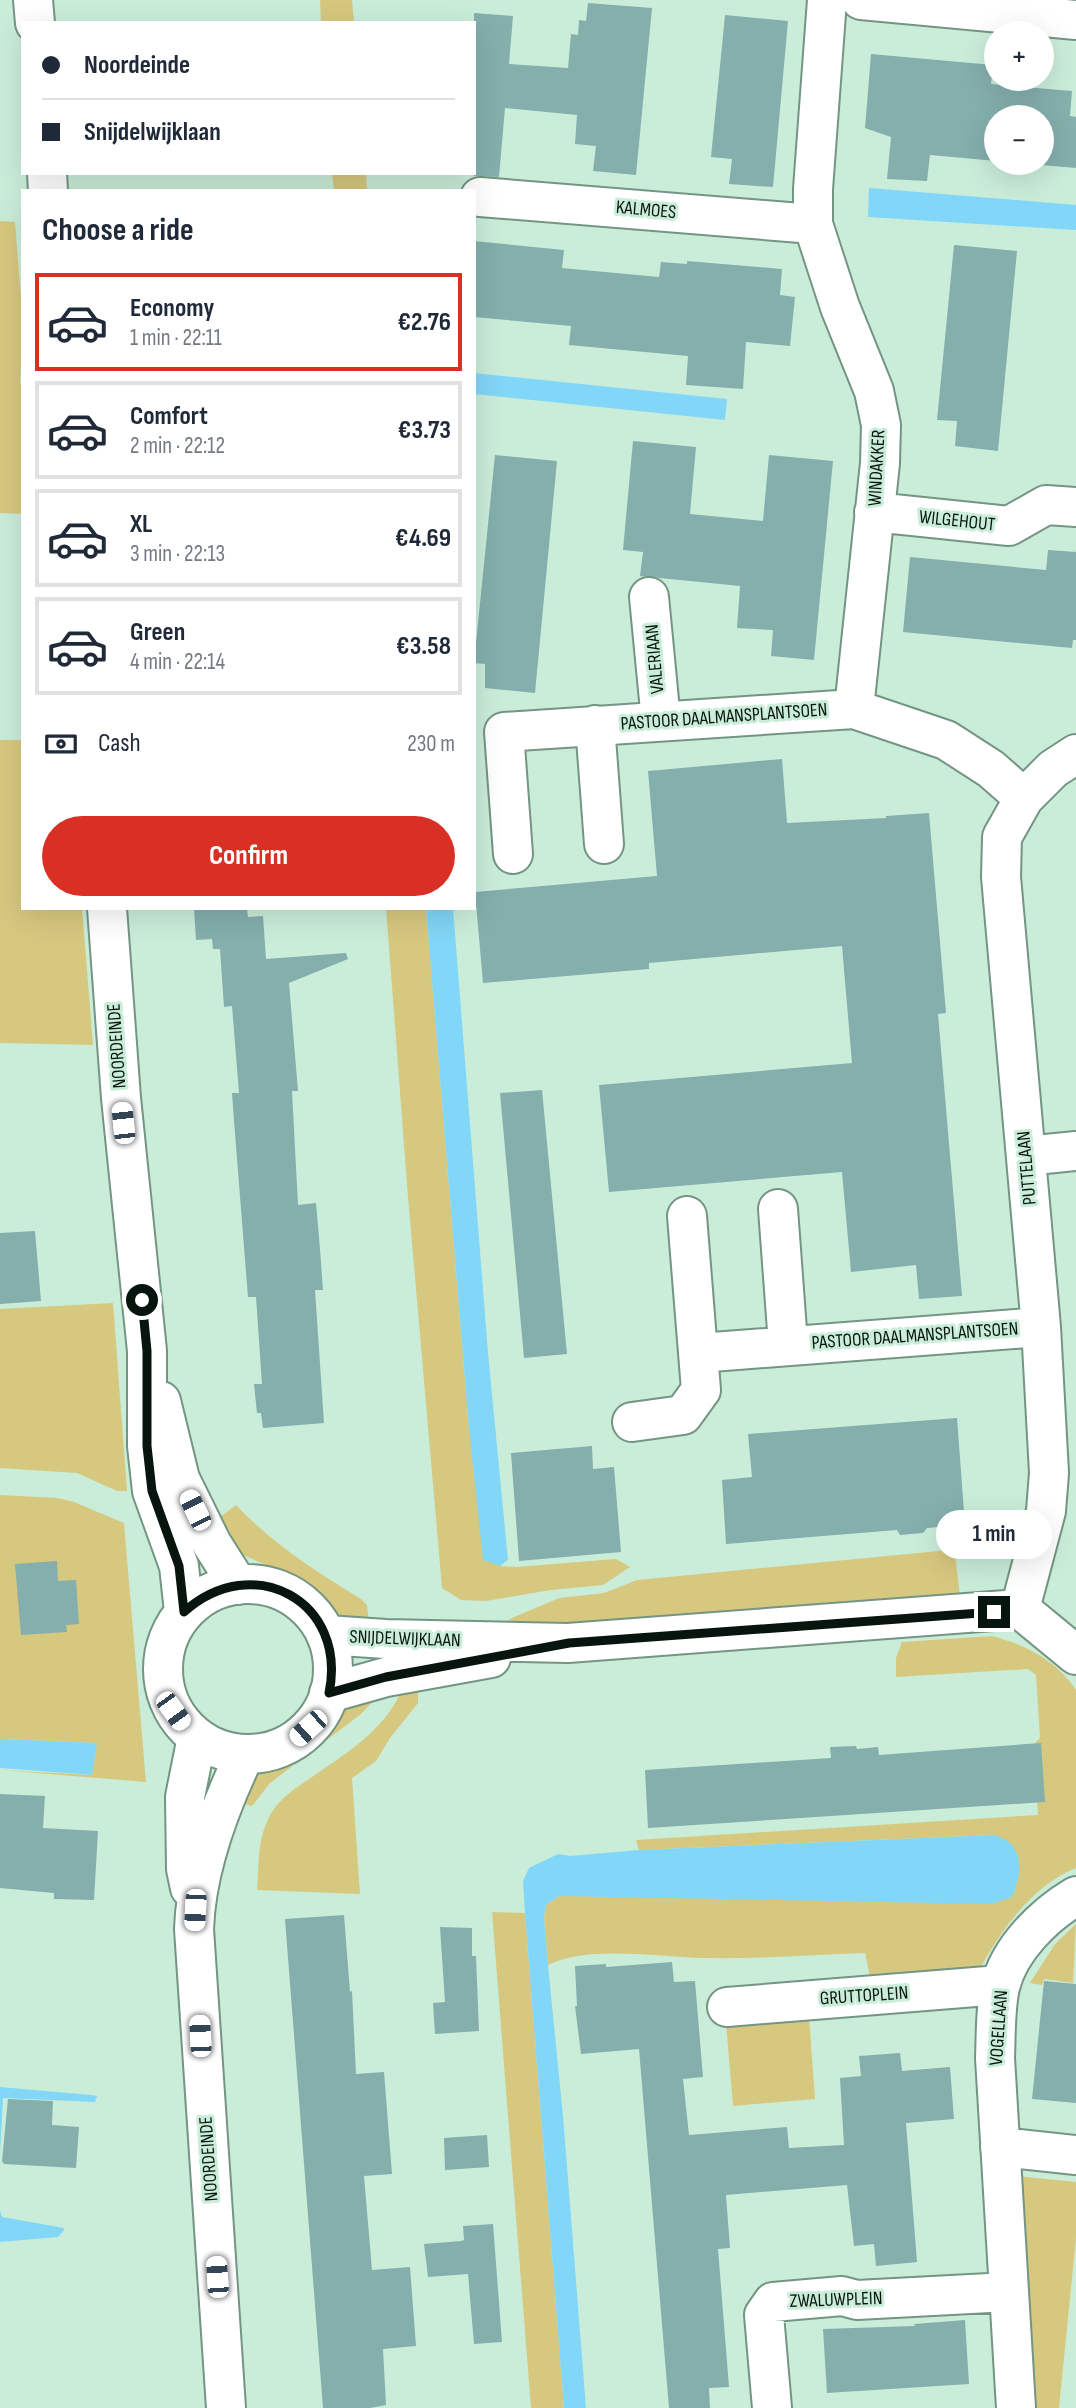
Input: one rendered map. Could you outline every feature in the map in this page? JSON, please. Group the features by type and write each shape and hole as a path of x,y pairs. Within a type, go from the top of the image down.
{"street":[{"path":"33,0 35,21"},
{"name":"WINDAKKER","path":"827,0 813,189 813,224 840,307 874,391 881,425 880,463 854,709"},
{"path":"861,0 1076,20"},
{"name":"KALMOES","path":"480,197 813,224"},
{"name":"WILGEHOUT","path":"874,512 1009,526 1046,505 1076,506"},
{"name":"VALERIAAN","path":"649,597 661,721"},
{"path":"854,709 946,740 991,769 1024,798"},
{"name":"PASTOOR DAALMANSPLANTSOEN","path":"513,854 504,732 854,709"},
{"name":"PASTOOR DAALMANSPLANTSOEN","path":"594,725 604,844"},
{"name":"PUTTELAAN","path":"1020,1609 1046,1511 1049,1473 1041,1327 1001,877 1002,837 1024,798 1053,769 1076,754"},
{"name":"NOORDEINDE","path":"107,910 121,1098 147,1351 147,1446 152,1491 179,1566 184,1612"},
{"path":"1026,1156 1076,1151"},
{"name":"PASTOOR DAALMANSPLANTSOEN","path":"778,1209 788,1344"},
{"path":"632,1422 683,1415 701,1390 687,1216"},
{"name":"PASTOOR DAALMANSPLANTSOEN","path":"699,1353 788,1344 1041,1327"},
{"name":"NOORDEINDE","path":"147,1351 180,1479 212,1544 238,1585"},
{"path":"238,1585 265,1586 290,1595 311,1612 326,1635 332,1664 329,1693 317,1718 297,1738 272,1750 244,1754 219,1749 197,1737 184,1725 173,1711 166,1695 163,1677 166,1642 184,1612 208,1594 238,1585"},
{"path":"1020,1609 1076,1655"},
{"name":"SNIJDELWIJKLAAN","path":"326,1635 569,1643 1020,1609"},
{"name":"SNIJDELWIJKLAAN","path":"329,1693 386,1677 569,1643"},
{"name":"NOORDEINDE","path":"197,1737 185,1797 186,1869 195,1910 200,2036 226,2408"},
{"name":"NOORDEINDE","path":"195,1910 226,1796 244,1754"},
{"name":"VOGELLAAN","path":"1016,2408 995,2058 1000,1985 1015,1953 1055,1909 1076,1896"},
{"name":"GRUTTOPLEIN","path":"727,2007 1000,1985"},
{"path":"1000,2147 1076,2155"},
{"name":"ZWALUWPLEIN","path":"772,2408 764,2315 773,2302 842,2296 857,2300 1008,2292"}],"shaded area":[{"path":"320,0 352,0 354,21 321,21"},
{"path":"332,175 366,175 367,189 334,189"},
{"path":"0,221 15,222 21,298 21,514 0,513"},
{"path":"0,740 21,740 21,910 82,910 93,1045 0,1043"},
{"path":"386,910 426,910 469,1429 500,1566 616,1559 630,1567 603,1585 486,1601 461,1600 442,1588"},
{"path":"113,1303 127,1491 117,1491 77,1473 0,1468 0,1309"},
{"path":"0,1495 57,1498 74,1502 124,1523 146,1782 0,1770 92,1775 96,1743 0,1739"},
{"path":"236,1505 295,1556 361,1599 367,1605 369,1622 347,1620 303,1581 241,1554 212,1523"},
{"path":"949,1550 955,1554 960,1596 496,1628 512,1618 559,1598 604,1593 637,1580"},
{"path":"992,1636 1017,1644 1050,1662 1076,1690 1076,1868 1045,1886 1018,1912 977,1974 871,1982 865,1953 723,1958 602,1954 582,1955 548,1965 544,1918 546,1905 559,1896 995,1835 639,1850 636,1840 1038,1815 1033,1745 1040,1738 1036,1675 1028,1669 896,1677 896,1658 902,1642"},
{"path":"418,1690 418,1703 390,1738 376,1761 352,1778 360,1894 257,1890 262,1838 275,1808 292,1791 350,1751 373,1731 400,1694"},
{"path":"376,1698 361,1714 270,1783 252,1806 236,1802 256,1773 308,1745 346,1705"},
{"path":"492,1912 525,1913 564,2408 531,2408"},
{"path":"1076,1924 1073,1983 1044,1979 1042,1985 1030,1983 1055,1944"},
{"path":"809,2017 815,2099 733,2106 726,2023"},
{"path":"1017,2176 1076,2182 1076,2238 1059,2408 1031,2408"}],"water":[{"path":"869,188 1076,205 1076,230 868,217"},
{"path":"476,373 727,399 725,420 476,394"},
{"path":"426,910 453,910 488,1353 508,1560 500,1566 483,1560 469,1429"},
{"path":"0,1739 97,1743 92,1775 0,1768"},
{"path":"995,1835 1009,1842 1015,1849 1019,1870 1012,1897 992,1904 559,1896 546,1905 544,1918 586,2408 564,2408 525,1913 523,1881 529,1868 558,1854 570,1856 639,1850"},
{"path":"0,2087 97,2096 95,2102 3,2098 0,2153"},
{"path":"0,2211 2,2217 64,2230 58,2237 0,2242"}],"building":[{"path":"588,3 652,8 636,175 593,171 596,146 575,144 577,115 505,108 499,177 474,176 474,13 513,16 509,64 568,68 571,34 578,35 579,20 586,21"},
{"path":"725,15 788,21 773,187 729,184 732,159 711,157"},
{"path":"871,54 984,64 984,91 1072,91 1070,116 1076,117 1076,168 1054,166 1054,105 984,105 984,160 930,155 927,181 887,179 891,137 865,128"},
{"path":"476,241 564,250 562,268 659,277 661,262 687,264 687,261 782,269 780,295 795,297 790,346 746,342 743,389 686,385 688,356 569,345 571,326 476,317"},
{"path":"954,245 1017,251 998,451 955,446 957,421 937,420"},
{"path":"633,441 696,447 690,514 763,521 769,455 833,461 814,660 771,656 773,630 737,628 740,586 640,576 643,552 623,550"},
{"path":"495,455 557,461 535,693 485,688 485,664 476,663"},
{"path":"1048,550 1076,552 1076,640 1073,640 1072,648 903,632 910,557 1046,570"},
{"path":"782,759 787,823 929,813 946,1013 938,1014 962,1296 919,1299 916,1265 851,1272 842,1172 609,1192 599,1085 852,1063 842,946 649,963 649,969 483,983 476,892 657,876 648,771"},
{"path":"194,910 247,910 248,917 263,916 266,959 346,953 348,959 289,983 298,1091 292,1091 298,1205 316,1203 320,1249 323,1290 315,1290 324,1423 263,1428 261,1413 257,1413 254,1384 262,1384 256,1297 248,1297 234,1121 232,1093 239,1093 232,1006 224,1007 220,949 213,949 212,939 196,940"},
{"path":"542,1090 567,1354 524,1358 500,1093"},
{"path":"35,1231 41,1301 0,1304 0,1233"},
{"path":"957,1418 965,1525 927,1528 923,1533 900,1535 897,1530 726,1544 722,1480 752,1477 748,1434"},
{"path":"592,1446 593,1469 614,1467 621,1552 519,1561 511,1453"},
{"path":"57,1561 58,1581 76,1580 79,1624 66,1625 67,1632 21,1635 15,1564"},
{"path":"1041,1743 1045,1802 648,1828 645,1770 831,1758 830,1747 878,1747 879,1755"},
{"path":"0,1794 45,1796 43,1828 98,1831 94,1900 54,1899 54,1893 0,1888"},
{"path":"344,1915 350,1992 352,1991 356,2074 384,2072 392,2174 364,2176 372,2270 410,2267 416,2346 383,2349 386,2405 370,2408 323,2408 285,1919"},
{"path":"440,1927 472,1928 479,2031 435,2034 433,2003 445,2002"},
{"path":"672,1962 674,1982 695,1981 703,2077 683,2079 689,2135 787,2127 789,2148 844,2145 840,2078 861,2076 859,2056 900,2053 902,2071 950,2067 954,2119 906,2123 917,2262 876,2266 874,2244 854,2246 847,2185 726,2195 730,2248 718,2249 729,2387 709,2388 710,2408 669,2408 639,2049 581,2054 575,2006 575,1966 606,1964 606,1967"},
{"path":"1044,1981 1076,1984 1076,2103 1032,2099"},
{"path":"8,2099 53,2101 52,2125 79,2127 76,2168 4,2164 2,2161"},
{"path":"487,2135 489,2167 445,2170 444,2138"},
{"path":"493,2224 502,2342 474,2344 468,2274 428,2277 424,2244 461,2241 464,2240 463,2226"},
{"path":"965,2320 969,2384 827,2393 823,2329 915,2326 914,2324"}],"route":[{"path":"142,1300 147,1351 147,1446 152,1491 179,1566 184,1612 208,1594 238,1585 265,1586 290,1595 311,1612 326,1635 332,1664 329,1693 386,1677 569,1643 994,1612"}]}
